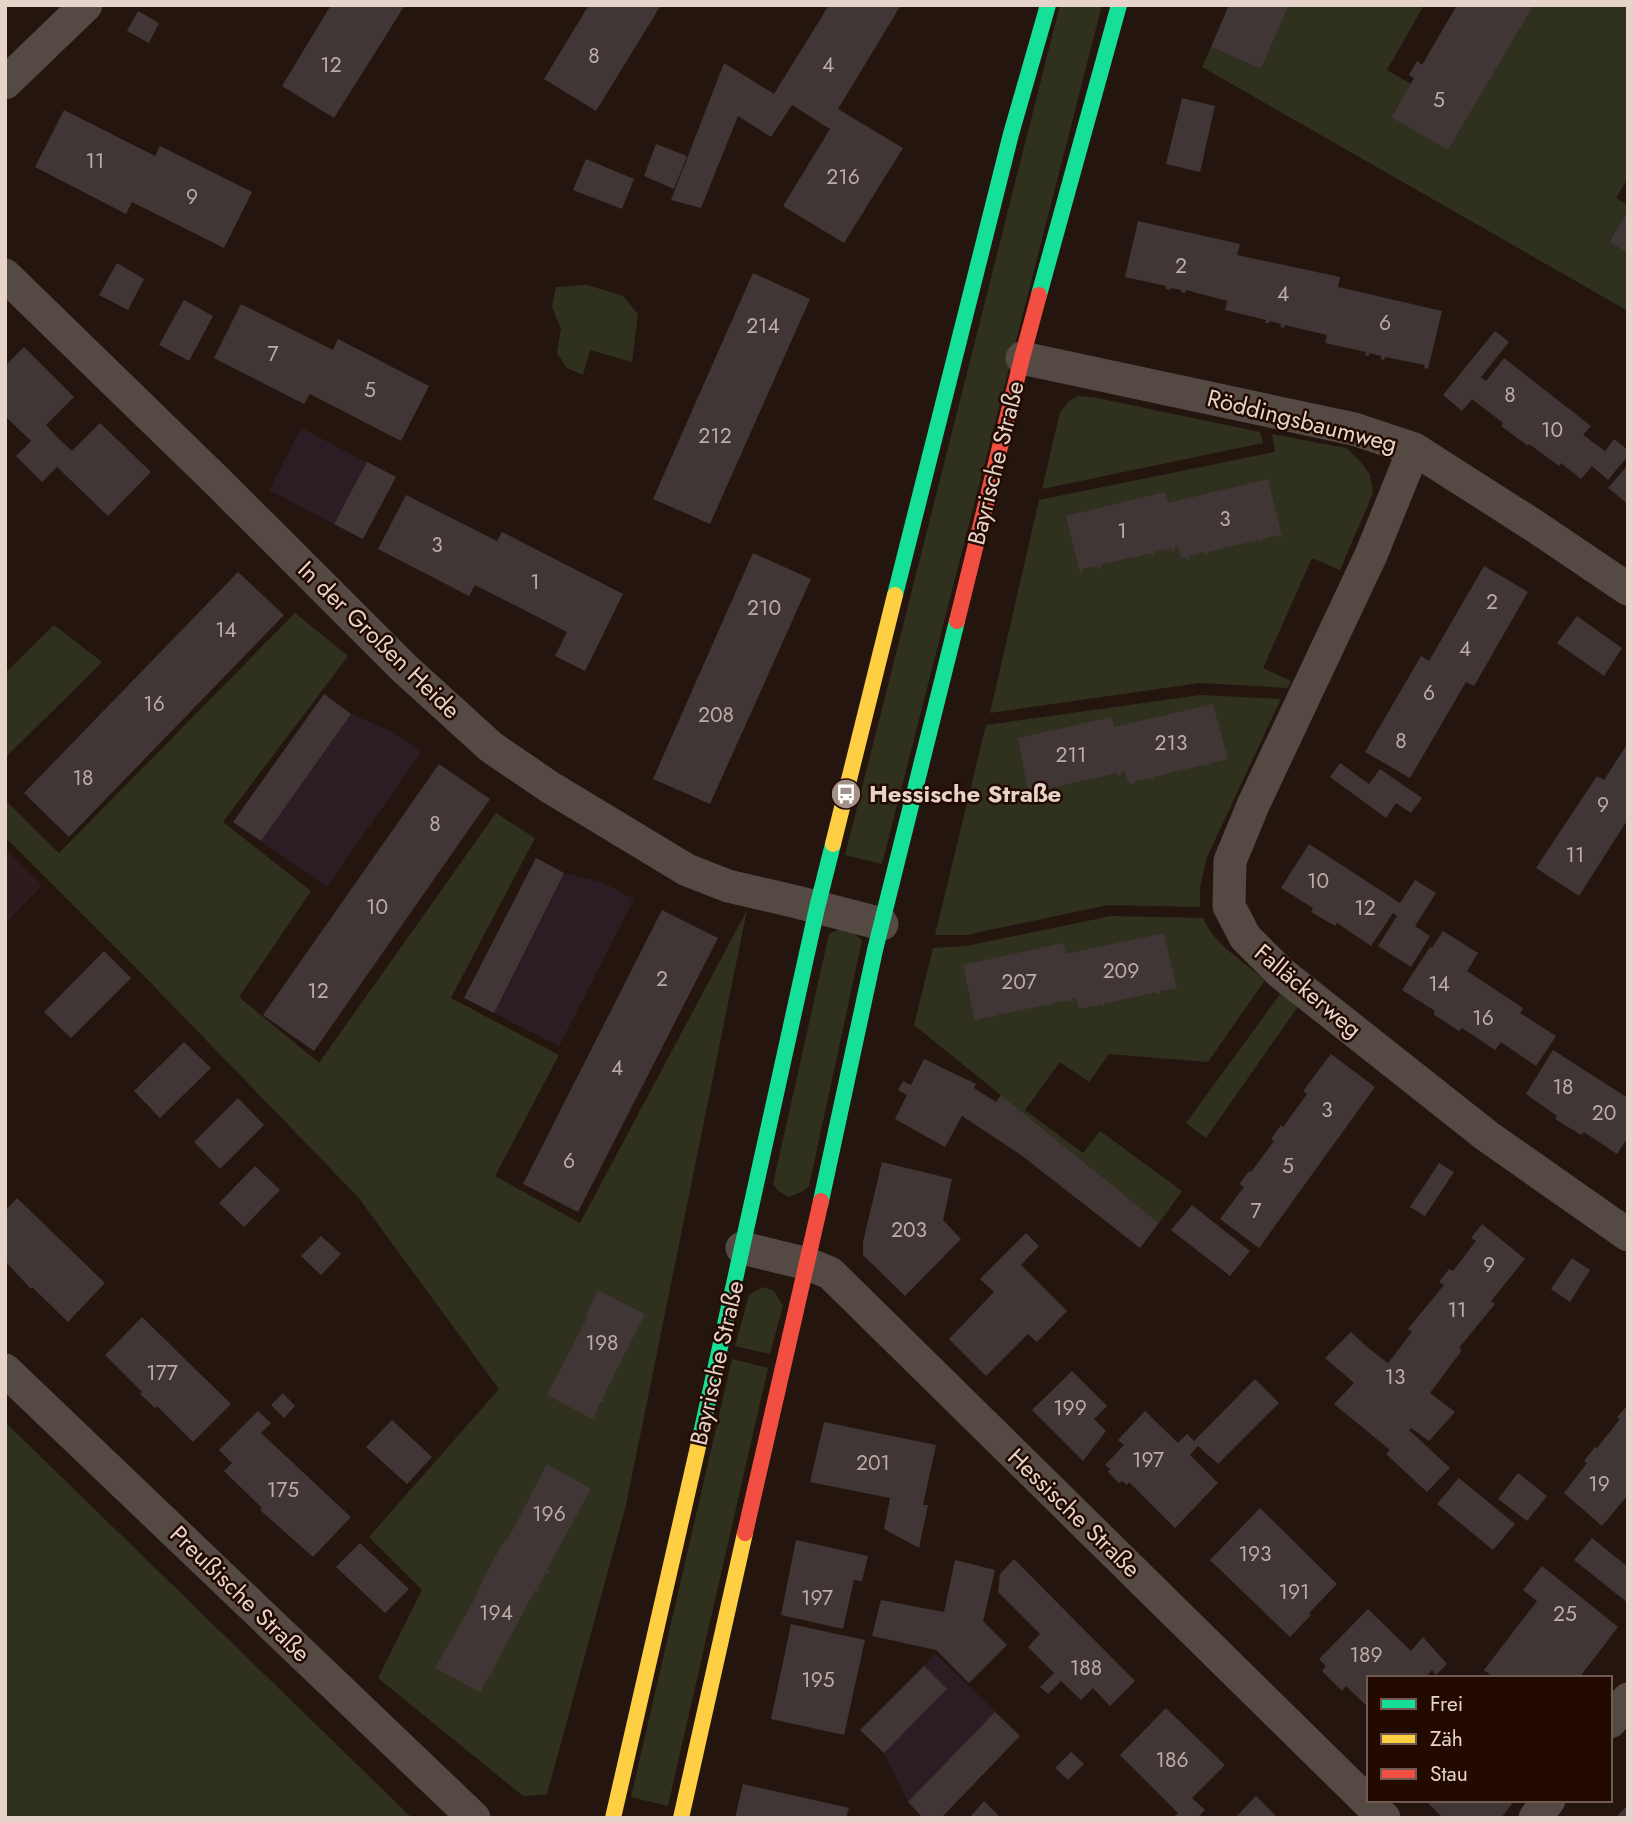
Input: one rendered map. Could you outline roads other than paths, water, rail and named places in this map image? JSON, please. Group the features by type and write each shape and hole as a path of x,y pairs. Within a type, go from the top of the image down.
{"street":[{"path":"5,83 86,5"},
{"name":"Bayrische Straße","path":"613,1818 721,1348 817,908 970,293 1048,5"},
{"name":"Bayrische Straße","path":"681,1818 808,1264 882,924 1022,358 1119,5"},
{"name":"In der Großen Heide","path":"5,275 404,668 491,747 548,786 687,870 728,886 817,908"},
{"name":"Röddingsbaumweg","path":"1022,358 1354,429 1414,449 1628,589"},
{"name":"Falläckerweg","path":"1414,449 1371,555 1254,803 1230,861 1229,906 1245,937 1281,973 1488,1136 1628,1235"},
{"path":"817,908 882,924"},
{"name":"Hessische Straße","path":"742,1248 808,1264 830,1273 1367,1801"},
{"name":"Preußische Straße","path":"5,1370 474,1818"},
{"path":"1612,1719 1628,1699"},
{"name":"Hessische Straße","path":"1368,1802 1384,1818"},
{"path":"1535,1818 1547,1802"}],"place":[{"name":"Hessische Straße","path":"846,794"}]}
